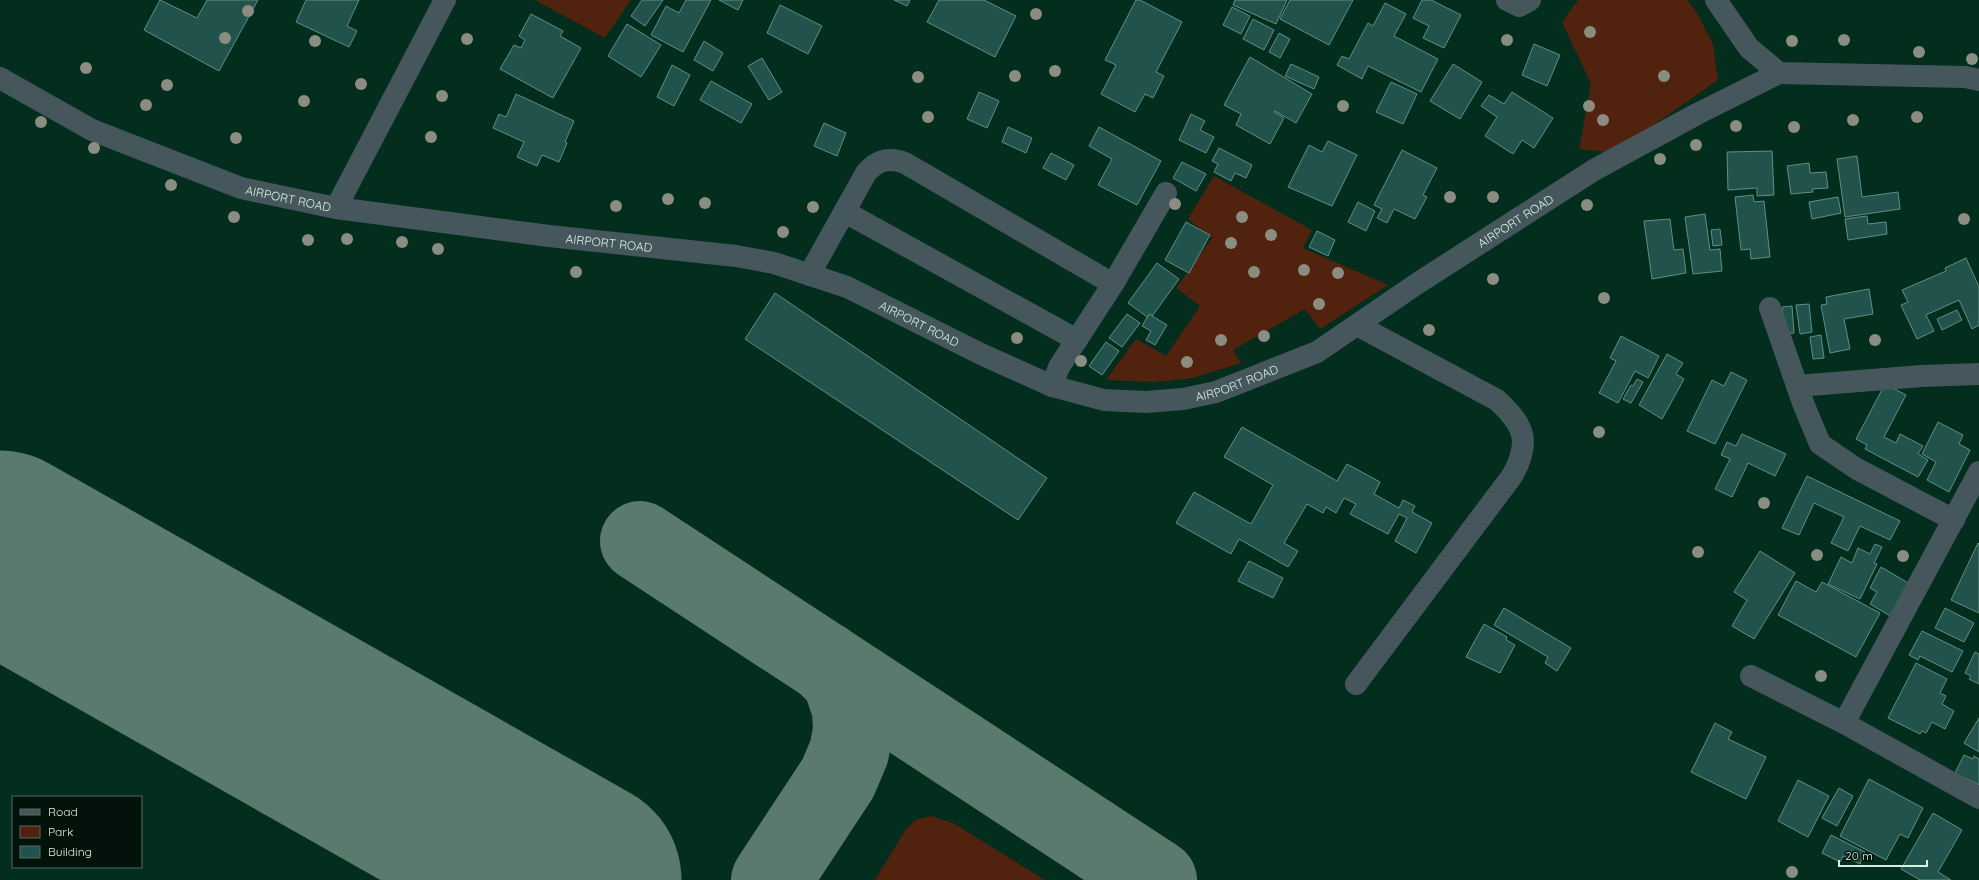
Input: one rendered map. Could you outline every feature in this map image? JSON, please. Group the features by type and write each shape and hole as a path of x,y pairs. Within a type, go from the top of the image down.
{"street":[{"path":"336,208 445,0"},
{"path":"1507,0 1518,6 1530,0"},
{"path":"1716,0 1749,48 1779,73 1965,77 1979,80"},
{"name":"AIRPORT ROAD","path":"0,78 92,130 241,188 336,208 549,236 736,256 774,263 847,287 981,354 1052,386 1105,400 1146,402 1182,399 1216,392 1317,352 1418,283 1594,170 1697,114 1779,73"},
{"path":"810,274 866,173 871,167 887,160 896,160 1113,284"},
{"path":"1052,386 1060,367 1113,284 1166,193"},
{"path":"845,212 1077,340"},
{"path":"1770,308 1797,386 1820,444 1857,469 1954,520"},
{"path":"1356,684 1512,476 1520,461 1523,445 1521,432 1514,415 1497,400 1357,325"},
{"path":"1797,386 1922,376 1979,374"},
{"path":"1844,723 1954,520 1977,484"},
{"path":"1751,676 1844,723 1979,798"}],"green space":[{"path":"535,0 631,0 605,38"},
{"path":"1578,0 1687,0 1697,13 1713,44 1718,80 1642,133 1608,152 1579,149 1591,84 1562,22"},
{"path":"1214,176 1312,230 1303,248 1388,285 1320,329 1305,309 1233,350 1241,363 1193,378 1154,382 1106,380 1136,339 1166,356 1200,306 1176,288 1212,238 1188,219"},
{"path":"931,816 953,823 1045,880 875,880 906,829 916,820"}],"building":[{"path":"160,0 197,18 207,0 258,0 219,71 144,30"},
{"path":"306,0 359,0 347,26 357,31 349,47 296,22"},
{"path":"642,0 663,0 645,26 631,16"},
{"path":"686,0 711,0 683,52 651,35 666,6 679,13"},
{"path":"719,0 743,0 738,10"},
{"path":"894,0 910,0 907,6"},
{"path":"939,0 984,0 1016,16 995,57 927,22"},
{"path":"1136,0 1140,0 1182,22 1156,72 1164,76 1153,98 1145,94 1135,112 1101,94 1116,65 1105,60"},
{"path":"1235,0 1287,0 1276,24 1233,5"},
{"path":"1290,0 1353,0 1329,45 1280,19"},
{"path":"1422,0 1431,0 1461,15 1444,48 1423,38 1429,26 1413,18"},
{"path":"1385,3 1406,14 1394,36 1438,59 1421,92 1368,66 1362,79 1337,65 1342,56 1349,59 1368,23 1373,26"},
{"path":"780,5 822,26 808,54 767,33"},
{"path":"1232,7 1250,16 1241,34 1223,25"},
{"path":"531,14 563,31 560,36 581,48 553,98 500,69 514,45 521,48 525,40 519,36"},
{"path":"1253,19 1274,30 1264,50 1243,39"},
{"path":"627,24 661,45 641,77 608,56"},
{"path":"1279,33 1290,39 1280,58 1269,52"},
{"path":"704,41 723,53 713,71 694,60"},
{"path":"1534,44 1560,55 1547,86 1522,75"},
{"path":"1250,57 1312,94 1296,123 1275,111 1274,112 1284,118 1270,144 1236,125 1241,114 1224,105"},
{"path":"762,58 782,92 769,100 748,66"},
{"path":"1291,64 1319,77 1314,89 1285,76"},
{"path":"1453,64 1482,82 1460,119 1430,101"},
{"path":"672,65 690,75 674,106 657,97"},
{"path":"711,81 752,104 741,123 700,100"},
{"path":"1391,82 1417,94 1403,124 1376,112"},
{"path":"979,92 999,101 987,128 967,119"},
{"path":"1512,92 1553,118 1534,148 1522,140 1513,154 1485,136 1497,117 1481,106 1489,95 1504,104"},
{"path":"516,94 574,121 565,142 567,143 559,162 542,155 537,166 517,157 524,142 493,128 499,114 506,117"},
{"path":"1191,114 1205,121 1200,130 1214,137 1206,153 1179,140"},
{"path":"824,123 846,133 837,156 814,146"},
{"path":"1008,127 1032,138 1026,153 1002,142"},
{"path":"1099,127 1161,161 1137,205 1098,185 1112,159 1089,146"},
{"path":"1328,141 1357,155 1332,206 1288,187 1309,145 1322,152"},
{"path":"1219,148 1252,165 1246,178 1235,173 1231,181 1214,172 1218,164 1212,161"},
{"path":"1402,150 1437,168 1423,195 1427,197 1415,219 1394,209 1387,223 1377,218 1382,209 1374,205"},
{"path":"1772,151 1774,195 1757,196 1757,188 1728,190 1727,152"},
{"path":"1051,153 1074,165 1066,180 1043,168"},
{"path":"1857,156 1862,197 1898,192 1900,209 1845,217 1837,159"},
{"path":"1182,162 1206,174 1196,191 1173,178"},
{"path":"1809,163 1810,173 1826,172 1828,188 1812,189 1813,192 1791,194 1787,166"},
{"path":"1753,195 1754,202 1764,201 1770,257 1751,259 1750,249 1741,250 1735,197"},
{"path":"1838,197 1841,213 1812,219 1809,202"},
{"path":"1358,202 1375,211 1366,231 1348,222"},
{"path":"1705,214 1710,250 1720,249 1722,271 1693,274 1685,217"},
{"path":"1867,216 1868,224 1886,222 1887,234 1848,240 1845,219"},
{"path":"1670,219 1674,250 1683,249 1686,273 1652,279 1644,221"},
{"path":"1186,222 1210,235 1189,273 1165,260"},
{"path":"1720,229 1722,245 1713,246 1711,230"},
{"path":"1317,231 1335,240 1328,256 1309,247"},
{"path":"1966,258 1979,287 1979,325 1972,329 1959,300 1926,315 1934,331 1917,339 1901,305 1908,302 1902,290 1946,271 1945,268"},
{"path":"1157,263 1179,279 1150,319 1128,303"},
{"path":"1869,289 1873,314 1844,319 1850,349 1830,353 1821,305 1827,304 1826,297"},
{"path":"775,293 1047,478 1018,520 745,339"},
{"path":"1809,304 1812,332 1800,334 1796,305"},
{"path":"1792,306 1794,333 1784,334 1782,307"},
{"path":"1957,310 1962,320 1942,330 1937,319"},
{"path":"1127,314 1140,323 1122,347 1109,338"},
{"path":"1149,314 1167,325 1155,345 1146,340 1151,331 1142,326"},
{"path":"1821,335 1824,358 1813,359 1810,337"},
{"path":"1621,336 1659,356 1648,378 1635,371 1618,403 1599,393 1616,361 1610,358"},
{"path":"1106,342 1119,351 1102,375 1089,366"},
{"path":"1667,354 1683,363 1676,374 1684,379 1662,419 1639,405"},
{"path":"1731,372 1747,380 1715,444 1687,431 1712,380 1724,386"},
{"path":"1637,379 1643,382 1631,403 1623,399 1631,385 1633,386"},
{"path":"1885,384 1906,395 1884,437 1896,443 1900,434 1923,446 1918,454 1928,460 1918,477 1865,449 1867,445 1856,439"},
{"path":"1938,422 1963,435 1959,444 1970,450 1949,492 1927,480 1936,462 1922,454"},
{"path":"1242,427 1337,481 1347,464 1380,482 1374,494 1399,508 1403,500 1415,506 1412,512 1432,523 1416,553 1395,541 1407,518 1399,514 1388,534 1350,514 1356,504 1344,498 1336,513 1326,507 1323,513 1307,504 1284,543 1298,551 1288,567 1239,539 1231,554 1176,523 1194,492 1251,524 1273,485 1224,457"},
{"path":"1742,434 1786,454 1775,476 1748,463 1732,497 1715,489 1730,459 1721,455 1727,442 1736,446"},
{"path":"1807,476 1900,521 1890,540 1860,526 1848,551 1831,543 1844,517 1814,503 1799,535 1782,528"},
{"path":"1978,543 1979,544 1979,613 1951,600"},
{"path":"1875,544 1882,547 1874,563 1877,564 1860,599 1828,584 1841,557 1852,563 1858,548 1870,554"},
{"path":"1760,551 1795,573 1754,639 1732,626 1747,600 1734,592"},
{"path":"1249,561 1283,578 1273,598 1238,581"},
{"path":"1881,567 1910,584 1892,617 1870,604 1877,592 1870,588"},
{"path":"1796,581 1816,592 1822,582 1880,613 1856,657 1778,615"},
{"path":"1504,608 1571,648 1557,671 1545,663 1548,657 1494,625"},
{"path":"1945,608 1974,623 1964,642 1935,628"},
{"path":"1484,624 1507,637 1506,640 1515,645 1500,673 1466,657"},
{"path":"1922,631 1963,651 1952,672 1920,656 1918,660 1909,655"},
{"path":"1975,652 1979,654 1979,684 1969,679 1971,676 1965,673"},
{"path":"1916,663 1947,679 1940,693 1946,696 1942,704 1954,711 1945,729 1932,722 1926,733 1922,731 1920,734 1888,718"},
{"path":"1979,718 1979,752 1964,743"},
{"path":"1715,723 1732,732 1728,739 1766,757 1746,799 1691,772"},
{"path":"1964,755 1973,759 1974,756 1979,759 1979,785 1955,773"},
{"path":"1869,779 1923,808 1908,838 1900,834 1886,860 1840,836"},
{"path":"1798,780 1829,796 1808,837 1778,821"},
{"path":"1839,788 1853,796 1837,826 1822,818"},
{"path":"1933,813 1962,830 1938,872 1951,880 1920,880 1901,869"},
{"path":"1831,835 1865,852 1860,864 1843,856 1840,862 1822,853"}],"taxiway":[{"path":"640,541 1157,880"},
{"path":"771,880 838,778 849,752 853,731 852,709 842,679 825,662"}],"runway":[{"path":"0,550 582,880"}]}
